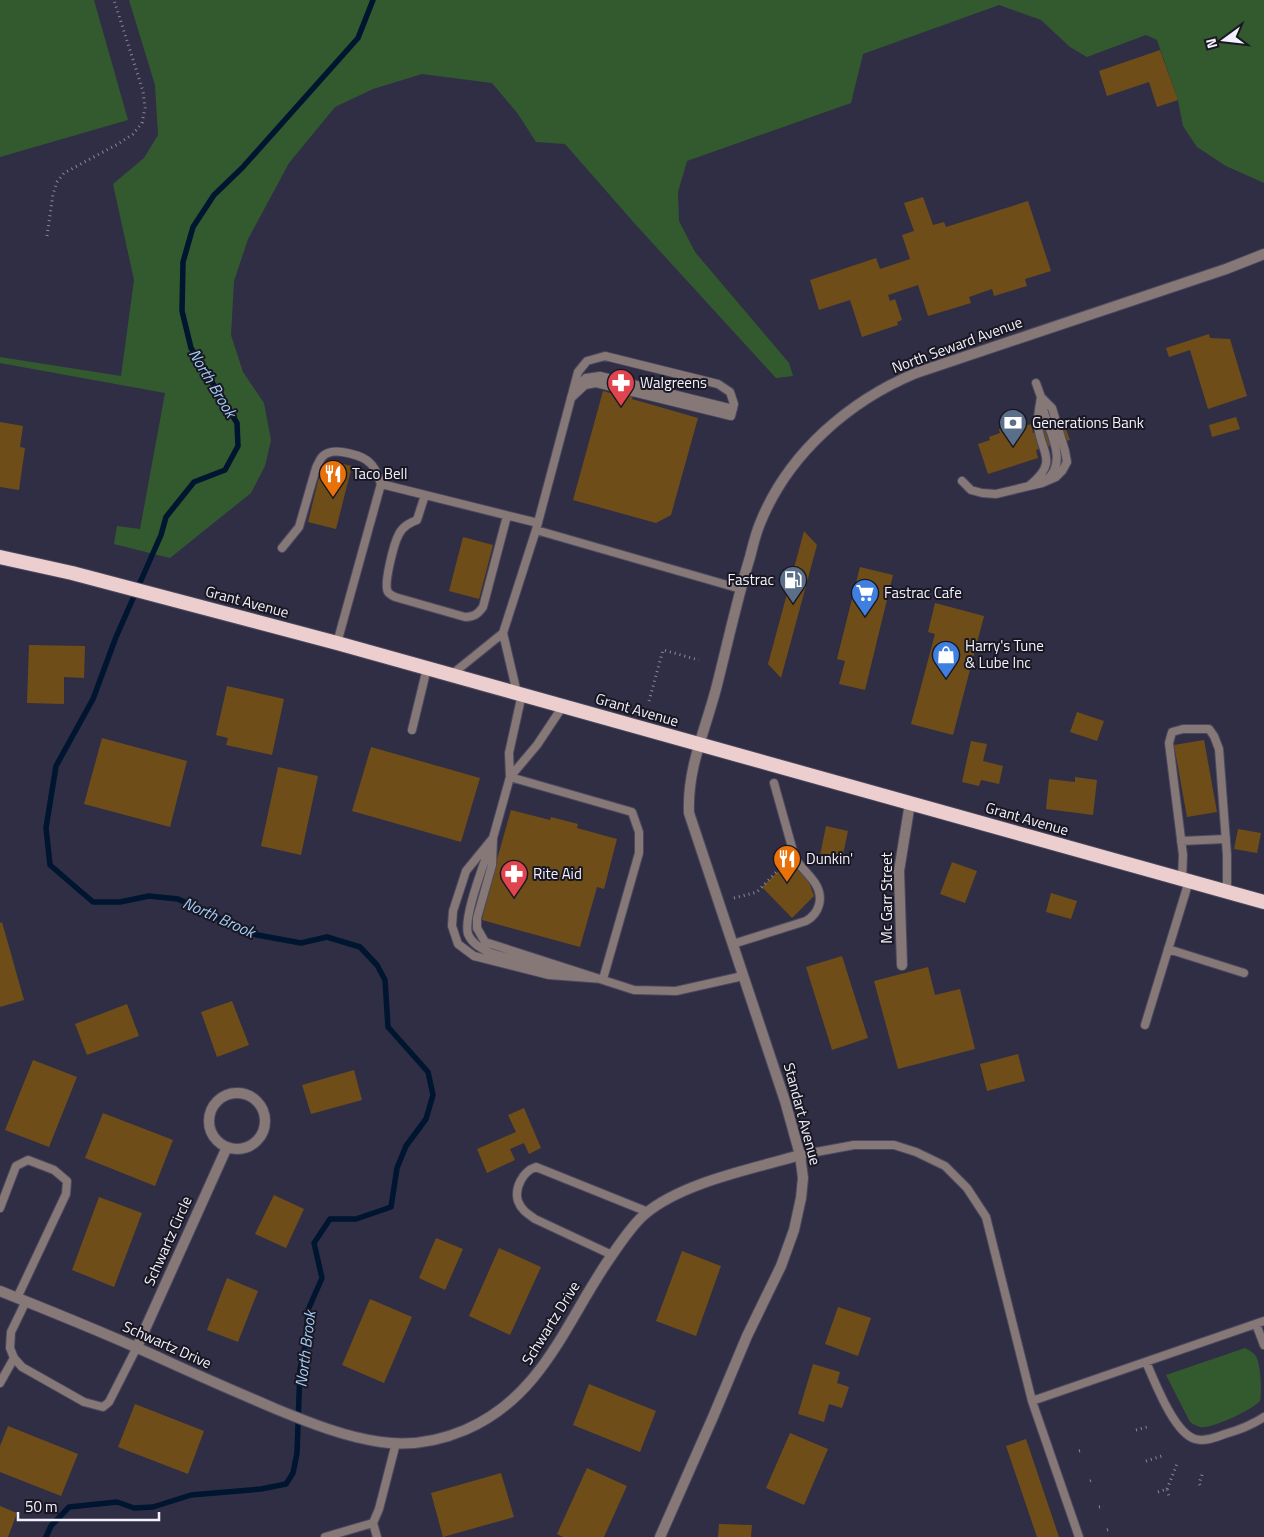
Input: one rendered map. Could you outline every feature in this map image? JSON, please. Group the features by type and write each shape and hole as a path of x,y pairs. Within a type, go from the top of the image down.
{"highway":[{"name":"Grant Avenue","path":"0,557 72,573 337,643 1264,902"}],"street":[{"name":"North Seward Avenue","path":"699,744 712,704 760,522 772,497 802,455 849,410 894,382 916,373 1226,269 1264,254"},
{"name":"Standart Avenue","path":"660,1537 747,1336 781,1266 794,1230 803,1178 800,1155 785,1101 689,814 690,781 699,744"},
{"name":"Mc Garr Street","path":"902,965 899,871 910,803"},
{"path":"232,1093 242,1093 251,1096 260,1104 264,1112 264,1127 257,1140 249,1146 233,1149 228,1147 215,1139 210,1130 210,1111 215,1102 223,1096 232,1093"},
{"name":"Schwartz Circle","path":"136,1347 228,1147"},
{"name":"Schwartz Drive","path":"0,1291 136,1347 221,1386 309,1423 378,1442 396,1444 441,1438 481,1423 512,1401 530,1383 544,1364 586,1293 612,1255 634,1225 648,1212 668,1199 704,1183 800,1155"}],"lane":[{"path":"581,978 491,953 481,949 468,934 467,924 480,873 493,838 510,777 509,753 520,694 503,633 537,526 578,372 587,361 605,356 718,384 730,392 734,404 732,413"},
{"path":"574,389 586,378 600,376 732,413"},
{"path":"1028,486 1039,477 1048,457 1038,424 1041,397 1036,382"},
{"path":"572,398 585,385 596,383 732,413"},
{"path":"962,481 971,490 996,494 1056,478 1066,462 1065,451 1052,408 1041,397"},
{"path":"282,548 299,527 320,459 326,453 336,451 355,455 369,461 382,484 337,643"},
{"path":"382,484 507,516 741,589"},
{"path":"425,495 418,520 406,525 399,534 386,578 388,593 395,597 465,617 472,617 478,614 483,607 507,516"},
{"path":"451,675 503,633"},
{"path":"412,730 427,668"},
{"path":"510,777 537,745 563,706"},
{"path":"1145,1025 1168,949 1185,880 1170,743 1172,732 1183,729 1209,728 1219,749 1226,839 1227,892"},
{"path":"510,777 632,812 639,832 638,853 603,979"},
{"path":"733,944 806,921 814,916 819,907 816,884 801,868 795,858 774,783"},
{"path":"493,838 466,871 453,911 452,926 458,944 474,956 549,975 603,979"},
{"path":"493,838 492,865 477,918 477,928 486,942 634,990 676,991 743,976"},
{"path":"1181,841 1226,839"},
{"path":"1168,949 1244,973"},
{"path":"800,1155 854,1146 894,1145 916,1152 945,1166 967,1188 986,1216 1032,1401 1079,1537"},
{"path":"0,1208 16,1166 28,1160 54,1170 67,1181 66,1194 22,1300 11,1332 10,1348 14,1358 22,1368 84,1402 103,1407 109,1402 136,1347"},
{"path":"612,1255 535,1219 524,1211 518,1201 518,1193 524,1175 536,1167 648,1212"},
{"path":"1032,1401 1260,1323 1264,1345"},
{"path":"0,1383 14,1358"},
{"path":"1146,1362 1168,1408 1183,1432 1196,1439 1209,1440 1228,1434 1255,1423 1264,1417"},
{"path":"377,1537 373,1523 380,1509 396,1444"},
{"path":"325,1537 373,1523"}],"path":[{"path":"47,236 52,194 57,182 64,173 118,144 133,134 142,123 145,108 143,91 114,0"},
{"path":"649,701 663,650 699,660"},
{"path":"734,898 757,892 789,859"},
{"path":"1136,1430 1147,1427"},
{"path":"1146,1461 1165,1455"},
{"path":"1169,1496 1167,1489 1176,1464"},
{"path":"1200,1485 1203,1472"},
{"path":"1158,1492 1167,1489"},
{"path":"1099,1507 1104,1506"}],"green space":[{"path":"0,0 94,0 128,120 0,157"},
{"path":"129,0 1264,0 1264,183 1226,166 1197,147 1183,126 1178,100 1157,40 1146,35 1087,57 1070,47 1041,20 999,5 863,54 851,103 687,161 678,192 679,221 695,252 789,363 793,376 776,378 636,225 565,144 536,142 518,114 492,83 422,74 373,89 335,107 289,163 248,239 234,281 231,335 243,372 264,403 271,440 265,466 251,493 170,558 114,544 117,526 140,529 165,393 0,363 0,357 121,376 134,280 113,184 144,158 158,135 155,85"},
{"path":"1245,1348 1254,1354 1259,1364 1260,1401 1242,1413 1211,1426 1201,1427 1190,1422 1166,1375"}],"building":[{"path":"1160,50 1178,100 1157,107 1149,82 1107,96 1099,71"},
{"path":"923,197 933,225 944,222 946,227 1028,201 1051,271 1025,279 1027,286 994,296 992,289 969,297 971,303 928,316 918,285 888,295 890,301 895,299 902,320 897,322 898,325 862,337 850,300 819,310 810,280 876,258 880,269 910,259 902,235 914,231 904,203"},
{"path":"1209,334 1210,338 1230,339 1247,396 1208,409 1190,350 1169,357 1166,348"},
{"name":"Walgreens","path":"614,378 637,384 632,399 698,418 671,515 656,523 573,500 603,391 610,393"},
{"path":"1236,417 1240,429 1212,437 1209,425"},
{"path":"0,422 23,426 20,447 25,448 19,490 0,487"},
{"name":"Generations Bank","path":"1031,424 1033,433 1046,429 1047,432 1056,429 1057,432 1066,429 1070,440 1036,450 1038,458 988,474 978,444 990,440 989,437 1000,433 999,429 1008,426 1010,431"},
{"path":"334,462 352,466 336,529 308,522 321,469 332,472"},
{"name":"Fastrac","path":"804,531 817,545 781,678 768,664"},
{"path":"463,537 493,545 479,599 449,591"},
{"name":"Fastrac Cafe","path":"860,567 893,575 865,690 839,684 845,661 837,659"},
{"name":"Harry's Tune & Lube Inc","path":"935,603 984,616 953,735 911,724 935,634 928,632"},
{"path":"29,645 85,646 84,678 64,677 64,704 27,703"},
{"path":"227,686 284,699 272,755 226,745 228,738 216,735"},
{"path":"1077,712 1104,721 1097,741 1070,732"},
{"path":"102,738 187,761 170,827 84,804"},
{"path":"1204,740 1217,812 1187,817 1174,745"},
{"path":"971,741 987,744 983,761 1003,766 999,784 981,780 979,786 962,782"},
{"path":"371,747 480,778 461,842 352,811"},
{"path":"278,767 318,776 301,855 261,846"},
{"path":"1075,777 1097,780 1093,815 1046,809 1049,779 1075,782"},
{"name":"Rite Aid","path":"511,810 550,820 551,817 578,824 577,828 617,839 604,889 597,887 580,947 482,920 485,906 473,903 479,882 490,884"},
{"path":"826,826 848,831 841,864 819,860"},
{"path":"1238,829 1261,833 1257,853 1234,849"},
{"path":"790,860 808,879 814,896 792,918 762,887"},
{"path":"952,862 977,871 965,903 940,894"},
{"path":"1051,893 1077,901 1071,919 1046,912"},
{"path":"2,922 24,1000 0,1007 0,923"},
{"path":"842,956 868,1038 832,1050 806,967"},
{"path":"928,967 935,995 960,989 975,1049 898,1069 874,981"},
{"path":"232,1001 249,1045 217,1057 201,1012"},
{"path":"127,1004 139,1036 87,1055 75,1024"},
{"path":"1018,1054 1025,1081 987,1091 980,1064"},
{"path":"33,1060 77,1077 49,1147 5,1130"},
{"path":"354,1070 362,1100 311,1114 302,1085"},
{"path":"524,1108 541,1148 529,1154 524,1143 510,1149 515,1160 487,1173 477,1149 516,1132 508,1115"},
{"path":"103,1113 173,1140 155,1186 85,1158"},
{"path":"274,1195 304,1209 286,1248 255,1234"},
{"path":"99,1197 142,1213 114,1287 72,1270"},
{"path":"436,1238 463,1249 445,1290 419,1278"},
{"path":"499,1248 541,1267 510,1335 469,1316"},
{"path":"682,1251 721,1266 696,1336 656,1321"},
{"path":"227,1278 258,1291 238,1342 207,1330"},
{"path":"370,1299 412,1317 384,1383 342,1365"},
{"path":"838,1307 871,1318 858,1356 825,1344"},
{"path":"813,1364 840,1372 837,1383 849,1387 842,1408 829,1404 824,1422 798,1414"},
{"path":"589,1384 656,1411 640,1452 573,1425"},
{"path":"135,1404 204,1431 188,1474 118,1447"},
{"path":"8,1426 78,1454 61,1496 0,1472 0,1446"},
{"path":"790,1433 828,1449 804,1505 766,1488"},
{"path":"1026,1439 1059,1537 1037,1537 1006,1446"},
{"path":"587,1468 627,1486 604,1537 563,1537 557,1534"},
{"path":"501,1473 514,1517 443,1537 431,1493"},
{"path":"0,1506 17,1513 8,1537 0,1537"},
{"path":"719,1524 752,1525 751,1537 718,1537"}],"waterway":[{"name":"North Brook","path":"46,1537 51,1526 69,1507 117,1502 134,1508 153,1507 191,1495 261,1489 286,1484 293,1473 297,1453 300,1369 306,1341 308,1310 322,1278 314,1243 330,1219 356,1219 391,1207 397,1168 406,1146 426,1119 433,1095 428,1072 388,1027 385,980 377,965 360,947 327,937 301,943 252,934 178,899 149,896 120,902 93,902 50,865 46,828 56,766 93,699 116,637 161,535 166,517 194,482 225,470 238,446 237,423 191,348 182,311 183,262 193,227 214,195 242,168 358,38 373,0"}],"place":[{"name":"Walgreens","path":"621,407"},
{"name":"Generations Bank","path":"1013,447"},
{"name":"Taco Bell","path":"333,498"},
{"name":"Fastrac","path":"793,604"},
{"name":"Fastrac Cafe","path":"865,617"},
{"name":"Harry's Tune & Lube Inc","path":"946,679"},
{"name":"Dunkin'","path":"787,883"},
{"name":"Rite Aid","path":"514,898"}]}
